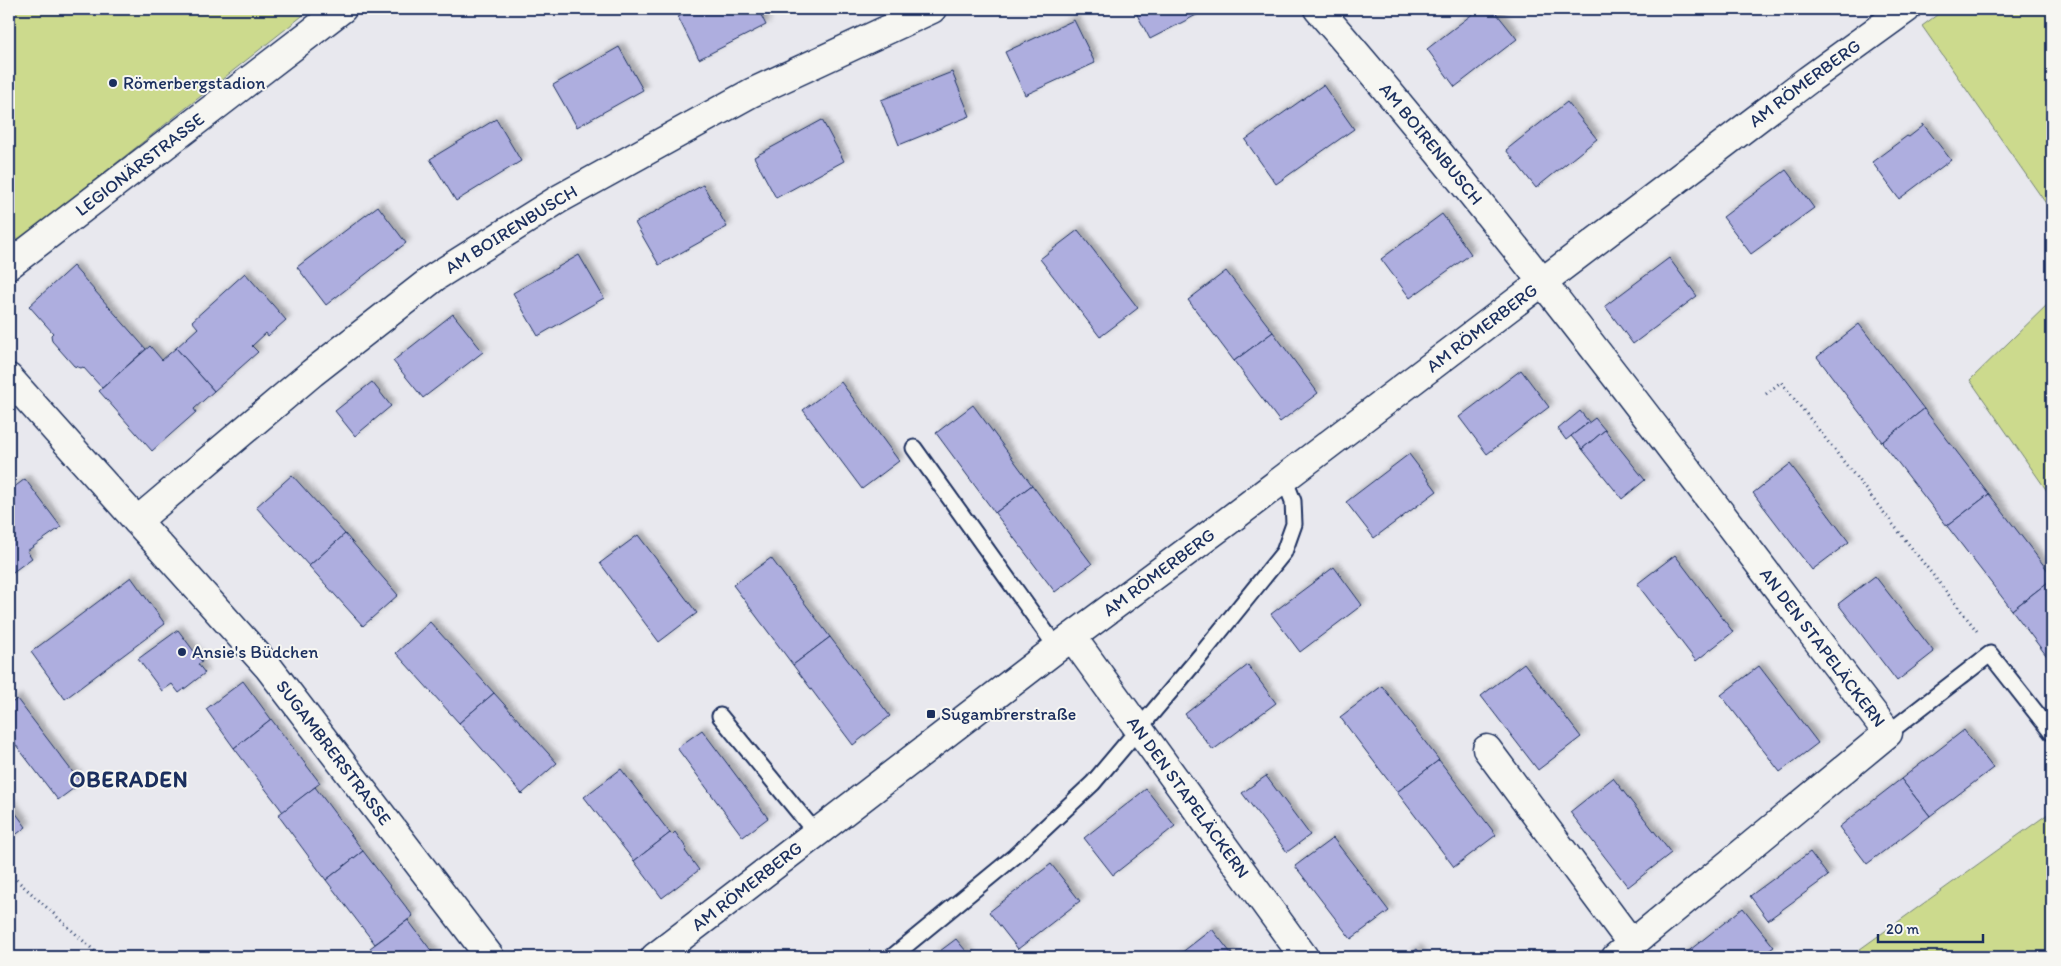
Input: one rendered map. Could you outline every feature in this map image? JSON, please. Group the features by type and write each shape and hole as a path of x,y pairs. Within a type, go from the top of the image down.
{"street":[{"name":"LEGIONÄRSTRASSE","path":"9,265 342,9"},
{"name":"AM BOIRENBUSCH","path":"137,521 312,373 435,277 559,199 751,93 932,9"},
{"name":"AM BOIRENBUSCH","path":"1318,9 1364,62 1542,281"},
{"name":"AM RÖMERBERG","path":"661,956 815,832 883,782 1064,642 1284,478 1808,80 1906,9"},
{"name":"AN DEN STAPELÄCKERN","path":"1542,281 1888,733 1624,951"},
{"name":"SUGAMBRERSTRASSE","path":"11,387 137,521 269,668 490,957"},
{"name":"AN DEN STAPELÄCKERN","path":"1064,642 1138,730 1304,957"},
{"path":"1487,749 1624,951"}],"lane":[{"path":"914,448 1064,642"},
{"path":"892,957 1015,856 1093,783 1284,552 1294,524 1293,500 1284,478"},
{"path":"1888,733 1990,654 2052,733"},
{"name":"AM RÖMERBERG","path":"720,716 815,832"}],"path":[{"path":"1766,394 1781,382 1979,634 1990,654"},
{"path":"9,873 101,957"}],"green space":[{"name":"Römerbergstadion","path":"9,9 311,9 9,248"},
{"path":"1945,9 2052,9 2052,212 1922,26"},
{"path":"2052,300 2052,498 1970,380"},
{"path":"2052,811 2052,957 1849,957"}],"building":[{"path":"694,9 758,9 766,25 699,59 678,17"},
{"path":"1134,9 1208,9 1150,39"},
{"path":"1479,9 1493,9 1517,39 1455,87 1427,49"},
{"path":"1074,20 1095,63 1025,95 1005,52"},
{"path":"619,47 643,90 577,127 553,85"},
{"path":"952,72 970,116 899,145 881,100"},
{"path":"1323,85 1354,129 1276,184 1245,140"},
{"path":"1567,102 1597,139 1536,188 1506,150"},
{"path":"496,119 521,161 456,201 430,159"},
{"path":"822,120 844,161 776,198 754,157"},
{"path":"1923,124 1951,160 1899,199 1872,162 1907,136 1909,137"},
{"path":"1786,170 1814,208 1751,254 1723,217"},
{"path":"703,185 727,227 659,265 635,223"},
{"path":"378,206 406,243 326,305 297,267"},
{"path":"1442,214 1471,254 1410,298 1381,259"},
{"path":"1078,230 1138,308 1100,337 1040,259"},
{"path":"579,255 604,298 538,336 513,293"},
{"path":"1669,258 1697,296 1633,344 1605,306"},
{"path":"73,266 146,349 102,388 83,367 74,366 52,341 51,335 53,333 29,306"},
{"path":"1226,271 1273,332 1234,361 1188,300"},
{"path":"245,273 286,320 268,336 266,333 252,346 258,352 214,391 176,348 198,328 192,321"},
{"path":"453,314 483,352 423,398 393,361"},
{"path":"1859,324 1924,409 1882,442 1817,357"},
{"path":"1273,332 1318,393 1280,422 1234,361"},
{"path":"150,346 162,360 176,348 214,391 194,409 196,412 152,451 99,391"},
{"path":"1521,370 1549,407 1487,454 1459,417"},
{"path":"372,382 391,406 355,436 335,411"},
{"path":"841,382 899,461 862,489 803,410"},
{"path":"973,405 1032,485 995,513 936,433"},
{"path":"1924,409 1989,494 1947,526 1882,442"},
{"path":"1580,411 1589,422 1566,440 1558,429"},
{"path":"1595,418 1605,430 1582,449 1571,436"},
{"path":"1605,430 1645,480 1622,499 1582,449"},
{"path":"1409,454 1437,491 1374,538 1346,502"},
{"path":"1790,464 1849,542 1812,570 1753,493"},
{"path":"292,475 345,534 309,566 256,507"},
{"path":"25,479 61,527 27,551 32,558 9,575 9,491"},
{"path":"1032,485 1092,564 1055,592 995,513"},
{"path":"1989,494 2052,576 2052,579 2012,610 1947,526"},
{"path":"345,534 398,595 363,626 309,566"},
{"path":"638,535 697,613 659,642 600,563"},
{"path":"1675,555 1733,632 1696,661 1637,584"},
{"path":"771,558 830,637 793,665 733,585"},
{"path":"1334,567 1362,605 1300,652 1271,614"},
{"path":"1875,576 1934,652 1897,681 1838,604"},
{"path":"131,577 165,624 65,699 31,652"},
{"path":"2052,579 2052,663 2012,610"},
{"path":"430,622 494,693 459,723 396,653"},
{"path":"178,630 202,662 198,664 205,673 179,693 172,684 162,691 138,659"},
{"path":"830,637 890,716 853,745 793,665"},
{"path":"1524,663 1581,737 1538,770 1481,696"},
{"path":"1248,665 1276,703 1213,750 1185,714"},
{"path":"1759,666 1818,743 1780,772 1721,695"},
{"path":"243,681 271,719 234,748 206,709"},
{"path":"1382,686 1439,760 1397,792 1340,717"},
{"path":"494,693 557,763 522,794 459,723"},
{"path":"17,699 81,783 58,800 9,736 9,705"},
{"path":"271,719 320,783 283,812 234,748"},
{"path":"702,730 768,818 743,837 677,748"},
{"path":"1964,730 1993,768 1930,816 1901,779"},
{"path":"1439,760 1496,835 1454,867 1397,792"},
{"path":"621,769 670,833 634,861 584,797"},
{"path":"1266,776 1310,835 1287,852 1242,793"},
{"path":"1613,778 1671,853 1628,887 1570,812"},
{"path":"1901,779 1930,816 1867,864 1839,827"},
{"path":"315,787 363,851 326,880 278,815"},
{"path":"1146,789 1175,826 1113,875 1084,838"},
{"path":"9,804 26,827 9,840"},
{"path":"675,832 687,849 685,851 699,870 662,898 634,861 670,833 672,835"},
{"path":"1333,838 1389,911 1351,939 1295,866"},
{"path":"363,851 413,916 375,944 326,880"},
{"path":"1810,852 1828,876 1768,920 1750,896"},
{"path":"1051,864 1080,901 1018,949 989,912"},
{"path":"1743,908 1774,947 1760,957 1681,957"},
{"path":"408,920 436,957 377,957 370,948"},
{"path":"1212,929 1234,957 1176,957"},
{"path":"956,939 971,957 932,957"},
{"path":"1417,949 1423,957 1406,957"}],"place":[{"name":"Römerbergstadion","path":"113,83"},
{"name":"Ansie's Büdchen","path":"182,652"},
{"name":"Sugambrerstraße","path":"931,714"}],"district":[{"name":"OBERADEN","path":"129,779"}]}
